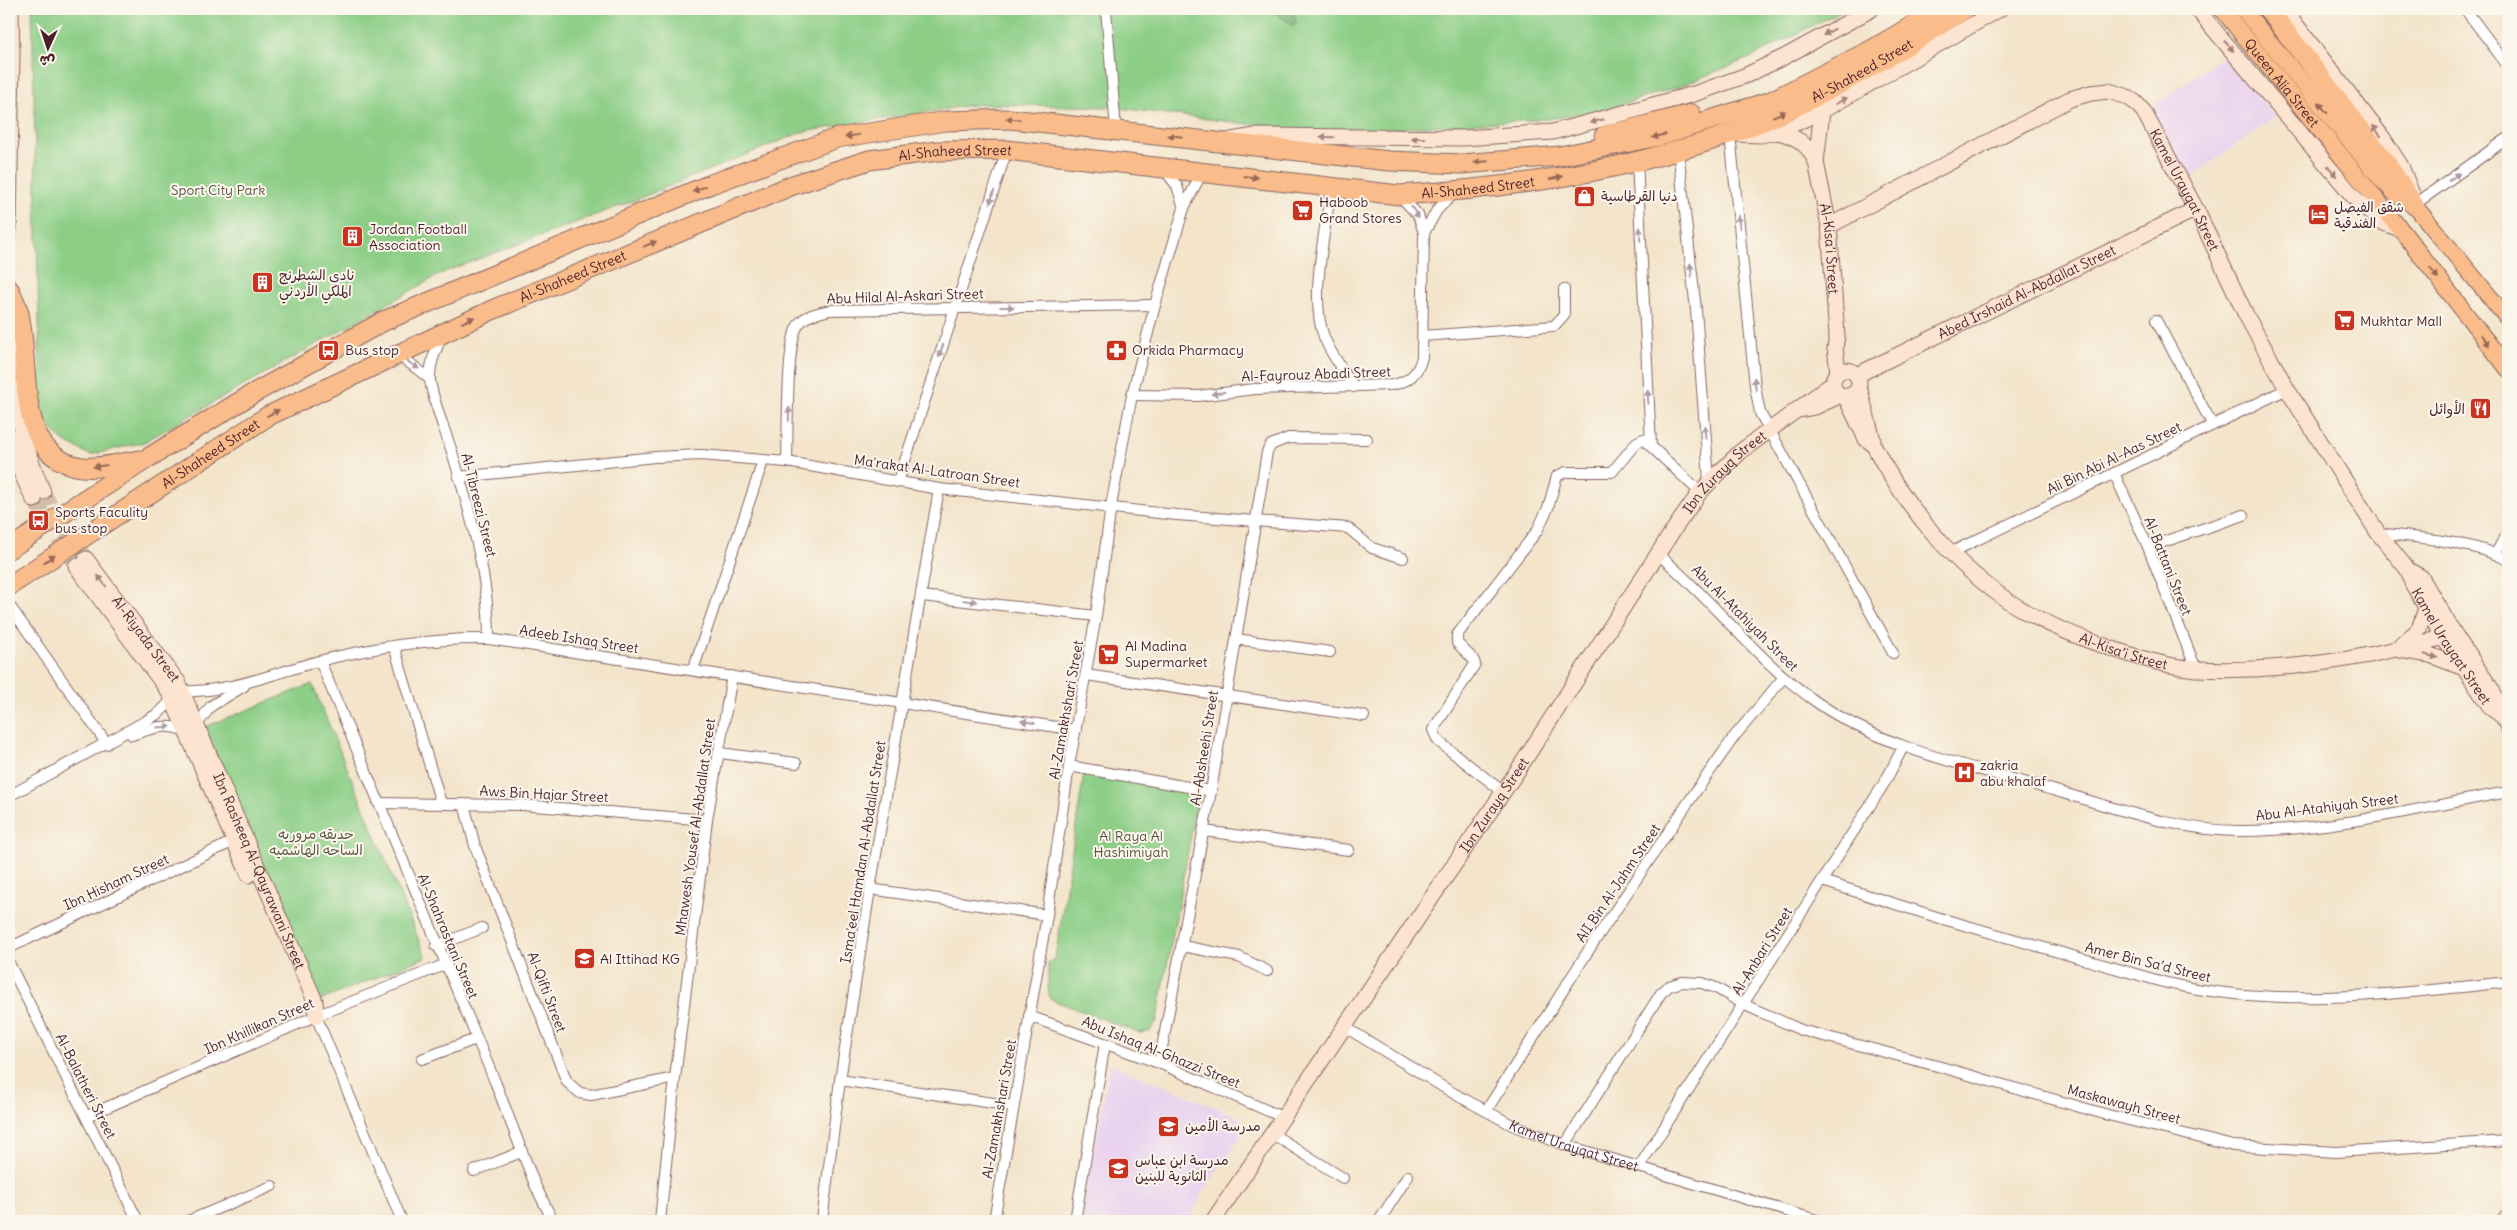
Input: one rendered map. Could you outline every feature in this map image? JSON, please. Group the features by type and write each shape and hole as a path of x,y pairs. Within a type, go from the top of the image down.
{"highway":[{"path":"1509,160 1678,117 1750,96 1929,9"},
{"name":"Al-Shaheed Street","path":"9,550 148,458 254,393 384,321 711,184 837,138 946,121 979,118 1010,119 1116,130 1389,161 1452,164 1560,156 1659,136 1772,101 1873,49 1941,9"},
{"name":"Al-Shaheed Street","path":"9,586 268,416 443,331 793,185 869,160 938,151 1007,150 1400,195 1456,191 1548,180 1637,161 1730,134 1782,112 1882,60 1966,9"},
{"path":"2268,9 2354,146 2414,205"},
{"path":"9,289 20,319 32,422 42,443 59,459 81,467 93,468 148,458"}],"main road":[{"name":"Queen Alia Street","path":"2222,9 2354,146"},
{"name":"Queen Alia Street","path":"2243,9 2354,146"},
{"path":"2354,146 2400,228 2508,370"},
{"path":"2414,205 2508,319"}],"street":[{"path":"9,229 11,9"},
{"path":"1106,9 1116,130"},
{"path":"1223,143 1255,136 1463,138 1553,132 1694,94 1740,77 1784,57 1872,9"},
{"path":"1893,653 1760,413 1755,386 1730,134 1760,135 1777,132 1822,111 2000,9"},
{"path":"2197,9 2358,202 2381,222 2400,228"},
{"path":"2284,9 2401,166 2411,190 2414,205 2508,138"},
{"path":"2465,9 2508,66"},
{"name":"Kamel Urayqat Street","path":"1829,226 2070,99 2091,93 2109,91 2125,96 2135,102 2144,112 2196,208 2246,315 2287,389 2378,534 2408,570 2420,577 2465,669 2490,708 2505,722"},
{"name":"Al-Kisa’i Street","path":"1816,162 1822,111"},
{"name":"Al-Kisa’i Street","path":"1777,132 1798,140 1812,153 1816,162 1829,226 1837,336 1846,383 1866,439 1873,444 1903,494 1925,522 1976,577 1994,591 2027,612 2069,633 2124,653 2196,669 2232,670 2300,665 2396,649 2449,636"},
{"path":"898,482 1007,150"},
{"path":"1678,150 1696,310 1705,486"},
{"path":"1637,161 1651,445"},
{"path":"1162,167 1177,186 1184,208"},
{"name":"Al-Zamakhshari Street","path":"994,1221 1047,915 1069,766 1096,616 1111,506 1132,395 1155,306 1184,208 1202,172"},
{"path":"1331,187 1318,286 1320,320 1331,351 1354,386"},
{"name":"Al-Fayrouz Abadi Street","path":"1424,233 1437,210 1456,191"},
{"name":"Al-Fayrouz Abadi Street","path":"1132,395 1198,396 1255,389 1398,384 1412,377 1420,365 1424,233 1418,216 1400,195"},
{"name":"Abed Irshaid Al-Abdallat Street","path":"1846,383 2196,208"},
{"path":"1422,336 1554,326 1564,315 1564,289"},
{"name":"Abu Hilal Al-Askari Street","path":"787,462 792,346 797,326 814,314 830,310 956,307 1155,306"},
{"path":"2156,320 2212,424"},
{"name":"Al-Tibreezi Street","path":"443,331 434,353 430,379 459,477 486,594 489,639"},
{"path":"9,343 11,378 17,417 38,496 20,470 9,436"},
{"path":"392,355 407,360 430,379"},
{"name":"Ibn Zurayq Street","path":"1213,1221 1271,1133 1345,1027 1705,486 1740,452 1809,399 1846,383"},
{"name":"Ali Bin Abi Al-Aas Street","path":"1952,552 2287,389"},
{"name":"Al-Absheehi Street","path":"1158,1063 1204,831 1267,452 1271,445 1288,438 1367,439"},
{"path":"1502,791 1435,737 1435,726 1474,664 1474,659 1457,643 1457,635 1537,531 1548,508 1557,476 1566,472 1612,472 1640,440 1646,440 1705,486"},
{"name":"Ma'rakat Al-Latroan Street","path":"459,477 676,455 702,455 787,462 939,488 1255,522 1348,528 1372,548 1404,558"},
{"path":"693,670 763,461"},
{"name":"Al-Battani Street","path":"2114,473 2148,547 2196,669"},
{"name":"Isma'eel Hamdan Al-Abdallat Street","path":"822,1221 840,1080 870,889 922,596 939,488"},
{"path":"2148,547 2244,516"},
{"path":"2496,553 2508,532"},
{"path":"2378,534 2420,538 2496,553 2508,560"},
{"name":"Abu Al-Atahiyah Street","path":"1658,554 1679,571 1784,677 1817,702 1849,721 1904,747 2150,817 2215,830 2260,831 2298,828 2508,792"},
{"name":"Al-Riyada Street","path":"81,563 174,676 177,695 192,729"},
{"name":"Kamel Urayqat Street","path":"2408,570 2412,583 2426,608 2492,690 2499,703 2505,722"},
{"path":"922,596 1096,616"},
{"path":"9,605 107,744"},
{"path":"2396,649 2419,629 2426,608"},
{"name":"Adeeb Ishaq Street","path":"177,695 254,681 320,661 394,646 458,639 489,639 1076,730"},
{"path":"1236,639 1330,652"},
{"path":"394,646 441,803"},
{"path":"2396,649 2430,655 2465,669"},
{"name":"Al-Shahrastani Street","path":"320,661 521,1152 553,1221"},
{"path":"1086,674 1226,697 1364,716"},
{"name":"Mhawesh Yousef Al-Abdallat Street","path":"660,1221 675,1078 707,820 732,676"},
{"name":"AlI Bin Al-Jahm Street","path":"1486,1111 1592,945 1734,737 1784,677"},
{"name":"Adeeb Ishaq Street","path":"192,729 212,706 254,681"},
{"path":"9,796 107,744 159,713 177,695"},
{"path":"107,744 162,726 192,729"},
{"name":"Ibn Rasheeq Al-Qayrawani Street","path":"192,729 234,841 308,1008 316,1016"},
{"name":"Ibn Rasheeq Al-Qayrawani Street","path":"192,729 315,1001 316,1016 402,1221"},
{"name":"Al-Anbari Street","path":"1639,1167 1745,1004 1885,782 1904,747"},
{"path":"720,753 796,763"},
{"path":"1069,766 1211,791"},
{"name":"Aws Bin Hajar Street","path":"378,803 441,803 584,809 707,820"},
{"name":"Al-Qifti Street","path":"464,804 475,846 567,1082 580,1093 591,1095 675,1078"},
{"path":"1204,831 1349,850"},
{"name":"Ibn Hisham Street","path":"9,948 234,841"},
{"name":"Amer Bin Sa’d Street","path":"1822,881 1952,922 2203,992 2252,997 2324,997 2508,982"},
{"path":"870,889 1047,915"},
{"path":"436,946 482,928"},
{"path":"1182,946 1239,957 1267,971"},
{"name":"Al-Balatheri Street","path":"9,963 138,1221"},
{"name":"Ibn Khillikan Street","path":"87,1116 316,1016 444,965"},
{"name":"Maskawayh Street","path":"1565,1145 1661,993 1669,986 1682,982 1702,983 1716,988 1800,1030 1940,1067 2117,1118 2233,1146 2308,1152 2336,1152 2508,1141"},
{"name":"Abu Ishaq Al-Ghazzi Street","path":"1029,1016 1158,1063 1282,1117"},
{"name":"Kamel Urayqat Street","path":"1345,1027 1514,1126 1565,1145 1820,1221"},
{"path":"422,1059 476,1039"},
{"path":"1075,1221 1105,1044"},
{"path":"840,1080 1013,1106"},
{"path":"1271,1133 1343,1178"},
{"path":"474,1171 521,1152"},
{"path":"1379,1221 1408,1176"},
{"path":"188,1221 272,1186"},
{"path":"2504,1221 2508,1216"}],"shaded area":[{"path":"2225,56 2276,116 2188,179 2148,109"},
{"name":"مدرسة الأمين","path":"1110,1064 1239,1117 1241,1136 1205,1189 1189,1221 1081,1221"}],"green space":[{"name":"Sport City Park","path":"32,9 1845,9 1752,57 1678,87 1600,111 1550,119 1320,133 1111,107 978,104 802,132 633,201 444,272 144,442 90,455 62,440 41,417"},
{"path":"1270,9 1292,9 1296,22 1294,26"},
{"name":"حديقه مروريه الساحه الهاشميه","path":"312,684 426,957 319,1001 205,727"},
{"name":"Al Raya Al Hashimiyah","path":"1085,768 1200,786 1157,1021 1150,1031 1139,1033 1050,999 1048,963 1055,959"}],"tunnel":[{"path":"43,492 86,559"},
{"path":"34,500 76,566"}],"place":[{"name":"دنيا القرطاسية","path":"1585,196"},
{"name":"Haboob Grand Stores","path":"1303,210"},
{"name":"شقق الفيصل الفندقية","path":"2318,215"},
{"name":"Jordan Football Association","path":"353,237"},
{"name":"نادي الشطرنج الملكي الأردني","path":"263,283"},
{"name":"Mukhtar Mall","path":"2344,321"},
{"name":"Bus stop","path":"329,350"},
{"name":"Orkida Pharmacy","path":"1116,350"},
{"name":"الأوائل","path":"2481,409"},
{"name":"Sports Faculity bus stop","path":"39,520"},
{"name":"Al Madina Supermarket","path":"1109,654"},
{"name":"zakria abu khalaf","path":"1964,773"},
{"name":"Al Ittihad KG","path":"584,959"},
{"name":"مدرسة الأمين","path":"1169,1126"},
{"name":"مدرسة ابن عباس الثانوية للبنين","path":"1119,1168"}]}
